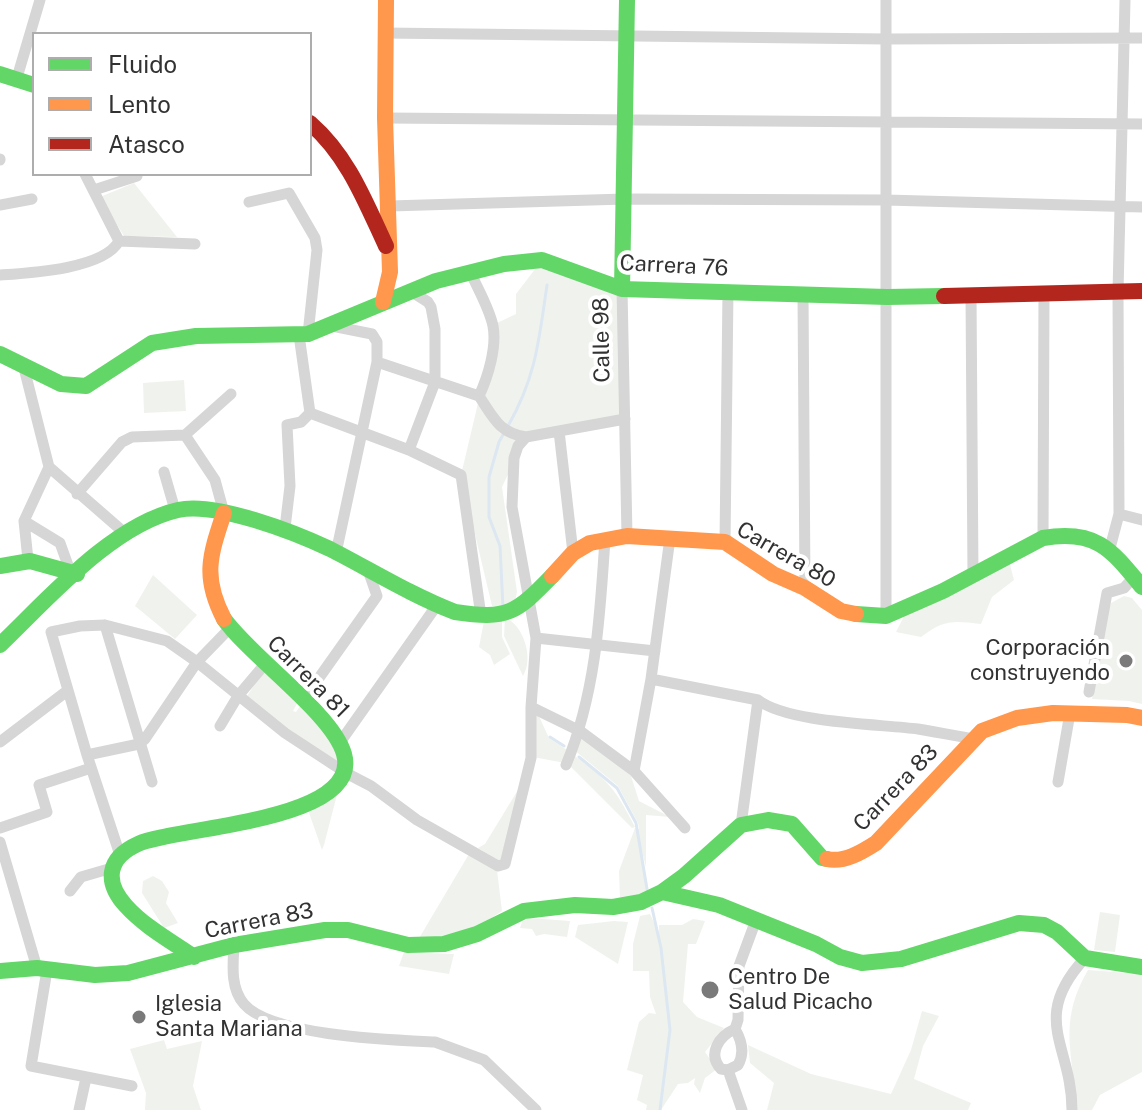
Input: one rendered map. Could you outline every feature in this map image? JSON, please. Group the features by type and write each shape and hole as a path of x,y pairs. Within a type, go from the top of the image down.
{"street":[{"path":"32,84 8,78 40,0"},
{"path":"383,302 390,272 385,118 386,0"},
{"name":"Calle 98","path":"627,0 622,289 627,536"},
{"path":"886,0 886,616 973,576 1043,538 1059,534 1081,535 1110,548 1138,582 1107,593 1089,692"},
{"path":"1110,548 1119,514 1118,292 1125,0"},
{"path":"385,33 885,39 1142,38"},
{"path":"385,118 1142,124"},
{"path":"312,125 335,148 352,175 389,251"},
{"path":"86,176 119,241"},
{"path":"94,190 137,176"},
{"path":"249,202 289,193 315,238 317,250 304,334 310,413 301,422 287,425 290,486 285,528"},
{"path":"0,205 32,199"},
{"path":"390,206 625,199 886,200 1142,207"},
{"path":"0,275 73,266 105,255 119,241 195,244"},
{"name":"Carrera 76","path":"0,354 24,368 76,387 86,386 152,343 196,336 304,334 332,326 409,290 470,271 542,260 622,289 887,297 1142,291"},
{"path":"470,271 493,327 485,382 479,396"},
{"path":"409,290 428,302 435,329 435,382 409,450"},
{"path":"725,542 728,290"},
{"path":"803,293 805,588"},
{"path":"1043,538 1044,293"},
{"path":"971,294 973,576"},
{"path":"332,326 372,334 377,342 377,362 359,433 336,553"},
{"path":"377,362 479,396 500,426 510,434 526,437 625,419"},
{"path":"24,368 49,467 127,535"},
{"path":"77,494 127,439 185,435 231,394"},
{"path":"310,413 409,450 461,475 481,616"},
{"path":"559,431 573,553"},
{"path":"185,435 215,480 224,513"},
{"path":"194,957 125,906 111,887 116,861 51,632 105,625 167,641 275,726 371,786 417,820 502,866 531,758 536,638 512,507 514,458 518,446 526,437"},
{"path":"28,560 24,521 49,467"},
{"path":"0,645 73,571 127,535 175,510 164,472"},
{"name":"Carrera 80","path":"175,510 224,513 285,528 437,605 455,612 481,616 518,610 573,553 605,539 627,536 725,542 773,574 805,588 841,611 864,616 886,616"},
{"name":"Carrera 81","path":"224,513 213,545 209,572 215,600 230,628 333,730 346,756 346,773"},
{"path":"1119,514 1142,520"},
{"path":"24,521 60,543 73,571"},
{"path":"634,771 651,679 670,538"},
{"path":"566,765 580,731 598,644 605,539"},
{"path":"0,566 28,560 73,571"},
{"path":"309,692 377,596 368,570"},
{"path":"341,741 437,605"},
{"path":"105,625 152,782"},
{"path":"87,755 139,744 145,739 197,662 230,628"},
{"path":"536,638 655,651"},
{"path":"220,726 238,696 265,664"},
{"path":"651,679 758,700 811,719 974,739"},
{"path":"0,742 67,691"},
{"path":"741,825 758,700"},
{"path":"531,707 580,731 634,771 685,828"},
{"path":"1058,782 1070,713"},
{"name":"Carrera 83","path":"1,973 42,969 95,975 128,973 234,945 325,930 348,930 408,945 444,944 477,934 524,911 575,905 613,907 641,902 662,892 741,825 768,820 792,824 822,858 834,861 859,854 876,843 974,739 993,725 1028,714 1127,715 1142,718"},
{"path":"0,828 47,812 39,785 91,768"},
{"path":"70,891 81,877 116,861 138,844 291,811 328,793 346,773"},
{"path":"0,842 2,861 42,969 31,1066 132,1086"},
{"path":"662,892 719,905 840,957 862,963 901,959 1019,923 1044,925 1057,932 1085,958 1142,967"},
{"path":"735,1029 718,1042 714,1051 716,1063 721,1069 728,1070 738,1065 742,1055 743,1048 735,1029 738,1020 739,966 756,920"},
{"path":"234,945 232,965 235,986 242,1002 254,1013 321,1033 451,1046 484,1060 536,1110"},
{"path":"1072,1110 1069,1080 1055,1026 1061,994 1070,976 1085,958"},
{"path":"728,1070 742,1110"},
{"path":"79,1110 86,1078"}],"shaded area":[{"path":"134,183 177,237 124,236 100,197"},
{"path":"542,260 622,289 625,419 526,437 502,487 517,592 514,606 492,606 461,475 497,323 516,314 516,294"},
{"path":"184,380 186,411 144,413 143,383"},
{"path":"1009,561 1014,580 992,597 981,624 950,623 921,637 896,632 904,616"},
{"path":"153,575 197,615 175,639 135,606"},
{"path":"1124,596 1132,598 1142,610 1142,704 1092,699 1107,611 1111,603"},
{"path":"502,617 502,637 510,654 494,665 490,655 479,647 484,621"},
{"path":"505,617 517,627 525,643 528,660 523,676 504,636"},
{"path":"265,668 299,700 293,711 296,712 302,703 331,733 341,769 244,701"},
{"path":"532,709 537,712 549,738 570,752 565,763 533,757"},
{"path":"581,734 631,776 639,801 670,817 646,815 646,867 640,844 649,894 620,898 619,871 635,828 639,829 638,823 618,786 574,750"},
{"path":"572,754 610,786 635,827 632,828 568,764"},
{"path":"521,785 501,862 478,848 485,844"},
{"path":"339,787 324,845 322,850 307,807"},
{"path":"469,854 497,870 502,911 463,933 418,940"},
{"path":"153,876 162,881 169,892 166,903 178,923 164,928 142,893 143,881"},
{"path":"1100,912 1120,915 1115,952 1094,950"},
{"path":"650,914 659,933 659,925 682,925 693,919 705,921 696,944 688,944 683,1002 697,1017 724,1028 705,1052 717,1069 705,1078 700,1093 694,1084 695,1078 678,1084 661,1110 646,1110 647,1105 637,1100 643,1075 627,1070 639,1022 649,1013 656,1014 650,997 649,971 633,971 633,944 640,916"},
{"path":"529,918 570,921 567,937 536,936 532,929 520,928 522,922"},
{"path":"628,922 618,964 575,937 578,925"},
{"path":"404,952 454,954 449,974 399,966"},
{"path":"1088,970 1142,974 1142,1072 1100,1095 1092,1110 1076,1110 1070,1023 1073,1006"},
{"path":"922,1011 939,1016 923,1046 914,1079 971,1103 968,1110 767,1110 774,1083 750,1063 748,1045 811,1074 891,1094 911,1050"},
{"path":"164,1040 167,1049 202,1041 193,1086 201,1110 145,1110 146,1093 130,1049"}],"waterway":[{"path":"508,426 531,374 547,285"},
{"path":"503,608 500,546 489,517 489,477 504,433"},
{"path":"550,737 564,746"},
{"path":"579,757 617,788 636,823 647,889"},
{"path":"652,908 661,948 670,1030 660,1110"}],"traffic: fast":[{"path":"622,289 627,0"},
{"path":"0,74 32,84"},
{"path":"0,354 61,384 86,386 152,343 196,336 308,334 436,281 504,264 542,260 622,289 944,296"},
{"path":"0,645 105,547 153,518 178,510 213,510 277,527 330,549 455,612 487,615 510,611 552,576"},
{"path":"856,614 886,616 943,591 1043,538 1061,536 1101,545 1121,562 1142,587"},
{"path":"0,566 30,561 77,574"},
{"path":"194,957 141,921 119,897 114,888 112,871 120,856 138,844 158,838 297,808 325,794 342,777 344,754 337,738 309,704 224,619"},
{"path":"0,971 37,968 95,975 128,973 234,945 325,930 348,930 408,945 444,944 477,934 524,911 575,905 613,907 641,902 684,876 741,825 768,820 792,824 822,858 827,859"},
{"path":"662,892 719,905 816,944 840,957 862,963 901,959 1019,923 1044,925 1057,932 1085,958 1142,967"}],"traffic: slow":[{"path":"383,302 390,272 385,118 386,0"},
{"path":"224,513 210,566 213,591 224,619"},
{"path":"552,576 573,553 590,543 627,536 725,542 773,574 805,588 841,611 856,614"},
{"path":"827,859 846,858 876,843 982,731 1017,718 1053,713 1142,718"}],"traffic: jam":[{"path":"312,125 345,165 386,246"},
{"path":"944,296 1142,291"}],"place":[{"name":"Corporación construyendo","path":"1126,661"},
{"name":"Centro De Salud Picacho","path":"710,990"},
{"name":"Iglesia Santa Mariana","path":"139,1017"}]}
